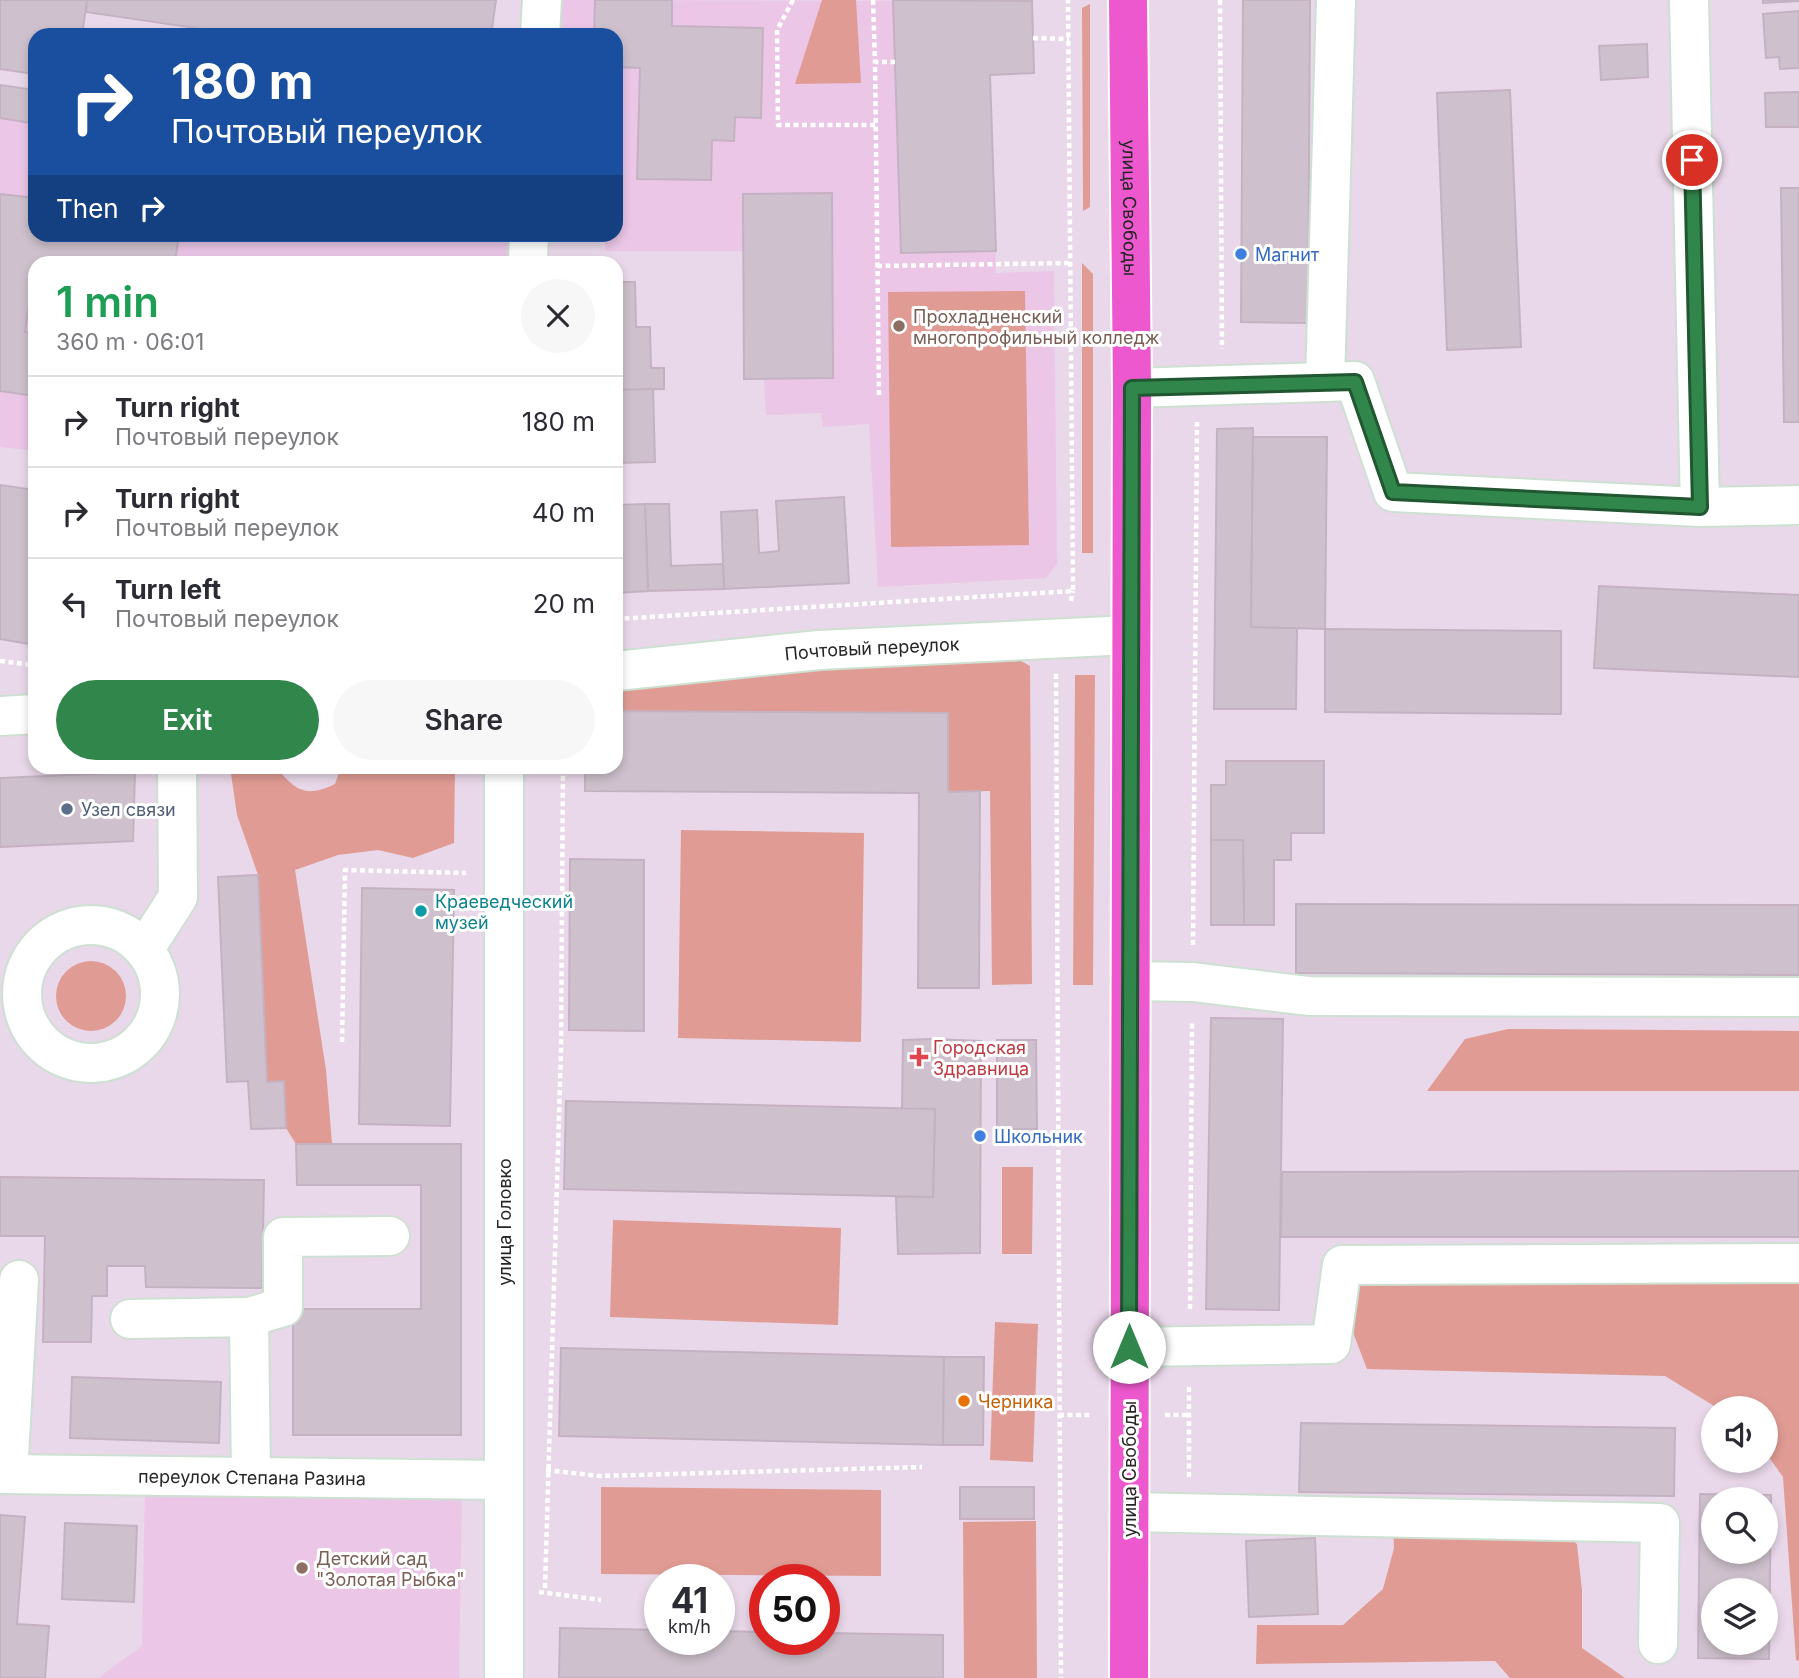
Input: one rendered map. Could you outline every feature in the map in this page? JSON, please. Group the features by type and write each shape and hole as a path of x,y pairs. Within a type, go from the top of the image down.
{"main road":[{"name":"улица Свободы","path":"1129,0 1132,388 1129,1678"}],"street":[{"path":"540,28 542,0"},
{"path":"1325,382 1336,0"},
{"path":"1689,0 1700,507"},
{"path":"1132,388 1355,382 1393,492 1700,507 1799,505"},
{"name":"Почтовый переулок","path":"623,670 819,650 1130,635"},
{"path":"0,716 28,714"},
{"path":"144,950 178,897 177,774"},
{"name":"улица Головко","path":"503,1678 505,774"},
{"path":"1130,981 1193,982 1309,996 1799,997"},
{"path":"130,1319 249,1317 284,1307 283,1237 390,1236"},
{"path":"1129,1347 1331,1345 1342,1265 1799,1263"},
{"path":"4,1474 19,1280"},
{"path":"249,1317 251,1477"},
{"name":"переулок Степана Разина","path":"4,1474 251,1477 504,1473"},
{"path":"1129,1512 1660,1523 1658,1644"}],"path":[{"path":"793,0 777,30 778,125 875,125"},
{"path":"873,0 879,394"},
{"path":"1061,1678 1056,670 1073,591 1068,0"},
{"path":"1178,1513 1189,1480 1198,400 1222,353 1220,0"},
{"path":"1033,38 1069,39"},
{"path":"874,62 895,62"},
{"path":"877,266 1071,263"},
{"path":"623,619 1073,591"},
{"path":"0,661 28,664"},
{"path":"545,1605 561,1049 563,774"},
{"path":"341,1042 345,870 471,873"},
{"path":"504,1473 547,1471 600,1476 922,1467"},
{"path":"504,1587 601,1600"}],"shaded area":[{"name":"Прохладненский многопрофильный колледж","path":"559,0 1032,1 1034,73 990,75 996,273 1054,271 1057,564 1046,578 878,587 869,424 823,427 821,413 766,415 764,379 744,379 743,251 605,251 605,242 623,242 623,28 557,28"},
{"path":"822,0 856,0 861,83 795,84"},
{"path":"1090,4 1090,207 1083,211 1082,8"},
{"path":"0,118 28,122 28,242 508,242 507,256 28,256 28,450 0,447"},
{"path":"1082,263 1093,274 1093,553 1082,553"},
{"path":"1025,291 1029,545 891,547 888,292"},
{"path":"1007,660 1021,661 1030,666 1032,984 992,985 990,791 948,792 623,713 623,690 776,668"},
{"path":"1075,675 1095,675 1093,985 1073,985"},
{"path":"231,774 282,774 296,787 316,791 335,784 339,774 455,774 454,843 413,858 378,850 338,855 295,870 326,1070 332,1143 296,1144 286,1128 284,1082 267,1082 258,875 237,815"},
{"path":"681,830 864,833 861,1042 678,1038"},
{"path":"91,961 116,971 126,996 116,1021 91,1031 66,1021 56,996 66,971"},
{"path":"1508,1029 1799,1031 1799,1091 1427,1091 1465,1039"},
{"path":"1002,1167 1033,1167 1032,1254 1002,1254"},
{"path":"613,1220 841,1228 838,1325 610,1317"},
{"path":"1354,1281 1799,1284 1799,1661 1796,1660 1783,1477 1778,1470 1778,1396 1701,1398 1665,1376 1367,1369 1352,1330"},
{"path":"995,1322 1038,1324 1033,1462 990,1460"},
{"name":"Детский сад \"Золотая Рыбка\"","path":"145,1485 462,1491 459,1678 98,1678 142,1646"},
{"path":"601,1487 881,1490 881,1576 840,1576 840,1564 749,1564 749,1575 735,1575 735,1564 644,1564 644,1574 601,1574"},
{"path":"1548,1520 1577,1544 1582,1591 1582,1648 1625,1678 1510,1678 1495,1661 1256,1664 1257,1625 1343,1625 1383,1589 1394,1548 1393,1523"},
{"path":"1036,1521 1037,1678 964,1678 963,1522"}],"building":[{"path":"0,0 87,0 83,28 28,28 28,73 0,69"},
{"path":"87,0 496,0 492,28 195,28 86,12"},
{"path":"595,0 672,0 672,26 763,28 761,118 735,117 734,141 712,140 711,180 637,179 640,68 623,67 623,28 594,28"},
{"path":"893,0 1032,1 1034,73 990,75 996,251 901,253"},
{"path":"1243,0 1310,0 1308,323 1241,322"},
{"path":"1763,0 1799,0 1799,1 1763,3"},
{"path":"1799,11 1799,68 1780,69 1779,57 1766,58 1763,14"},
{"path":"1647,44 1648,77 1601,80 1599,46"},
{"path":"0,85 28,89 28,122 0,118"},
{"path":"1510,90 1521,347 1447,350 1437,93"},
{"path":"1799,92 1799,127 1766,127 1765,93"},
{"path":"1781,188 1799,188 1799,422 1784,422"},
{"path":"832,193 833,378 744,379 743,194"},
{"path":"0,194 28,197 28,242 178,242 176,256 28,256 28,311 25,332 28,332 28,395 0,391"},
{"path":"623,282 635,282 636,327 650,327 651,368 664,368 664,389 623,390"},
{"path":"653,389 655,462 623,463 623,390"},
{"path":"1253,428 1251,627 1297,628 1296,709 1214,709 1217,429"},
{"path":"1253,437 1327,437 1325,629 1251,627"},
{"path":"0,485 28,489 28,644 0,639"},
{"path":"844,497 849,583 724,589 721,512 757,510 759,553 779,551 776,501"},
{"path":"645,504 669,504 671,566 723,564 724,589 648,591"},
{"path":"645,504 648,591 623,593 623,505"},
{"path":"1599,586 1799,595 1799,677 1594,668"},
{"path":"1325,629 1561,631 1561,714 1325,712"},
{"path":"623,711 948,713 948,792 980,791 979,988 918,988 919,793 585,791 585,774 623,774"},
{"path":"1226,761 1324,761 1324,833 1291,833 1291,860 1274,860 1274,925 1244,925 1243,840 1211,840 1211,785 1226,785"},
{"name":"Узел связи","path":"135,774 133,841 0,847 0,778"},
{"path":"1211,840 1243,840 1244,925 1211,925"},
{"path":"570,859 644,860 644,1031 569,1030"},
{"path":"258,875 267,1082 284,1081 286,1128 251,1129 248,1081 227,1082 218,877"},
{"path":"362,888 454,890 450,1126 359,1124"},
{"path":"1296,904 1799,905 1799,975 1296,973"},
{"path":"1211,1018 1283,1019 1279,1310 1206,1309"},
{"path":"903,1040 981,1041 980,1253 898,1254 896,1197 933,1197 935,1109 902,1109"},
{"path":"997,1040 1036,1040 1037,1129 997,1129"},
{"path":"566,1101 935,1109 933,1197 564,1189"},
{"path":"296,1144 461,1144 461,1435 293,1435 293,1309 421,1309 421,1185 297,1185"},
{"path":"1799,1171 1799,1237 1281,1237 1282,1172"},
{"path":"0,1177 264,1180 262,1288 146,1287 145,1266 107,1266 107,1296 92,1296 91,1342 43,1342 45,1236 0,1236"},
{"path":"561,1348 944,1357 943,1445 559,1436"},
{"name":"Черника","path":"944,1357 984,1357 983,1445 943,1445"},
{"path":"72,1377 221,1382 219,1443 70,1438"},
{"path":"1301,1423 1675,1428 1674,1496 1299,1492"},
{"path":"960,1487 1034,1487 1034,1519 960,1519"},
{"path":"1700,1494 1701,1564 1770,1564 1770,1578 1701,1578 1701,1655 1769,1655 1769,1659 1698,1658"},
{"path":"0,1515 25,1517 17,1624 49,1626 45,1678 0,1678"},
{"path":"65,1523 137,1526 134,1602 62,1599"},
{"path":"1315,1538 1318,1614 1249,1617 1246,1541"},
{"path":"560,1628 644,1630 644,1655 735,1655 735,1631 749,1632 749,1655 840,1655 840,1633 943,1635 943,1678 559,1678"}],"place":[{"name":"Магнит","path":"1241,254"},
{"name":"Прохладненский многопрофильный колледж","path":"899,326"},
{"name":"Узел связи","path":"67,809"},
{"name":"Краеведческий музей","path":"421,911"},
{"name":"Городская Здравница","path":"919,1057"},
{"name":"Школьник","path":"980,1136"},
{"name":"Черника","path":"964,1401"},
{"name":"Детский сад \"Золотая Рыбка\"","path":"302,1568"}],"route":[{"path":"1129,1347 1132,388 1355,382 1393,492 1700,507 1692,160"}]}
